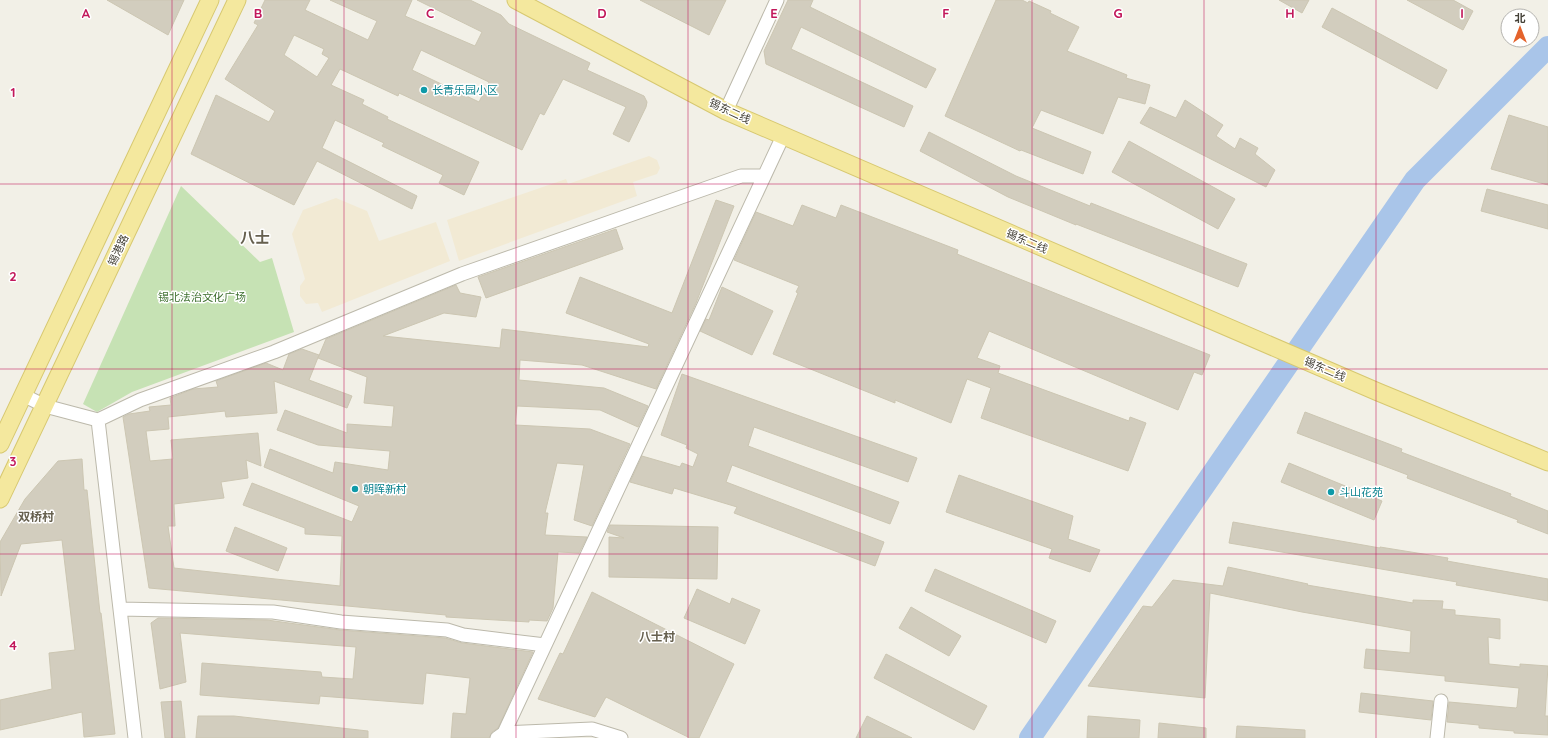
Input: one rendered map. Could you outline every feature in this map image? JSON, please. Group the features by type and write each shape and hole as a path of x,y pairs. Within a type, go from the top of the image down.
{"main road":[{"path":"0,444 210,0"},
{"name":"锡港路","path":"0,499 236,0"},
{"name":"锡东二线","path":"516,0 726,111 1271,347 1548,462"}],"street":[{"path":"726,111 777,0"},
{"path":"500,736 545,645 783,136"},
{"path":"23,395 44,406 98,420 140,400 274,352 462,274 741,176 764,176"},
{"path":"98,420 135,738"},
{"path":"120,608 273,612 341,622 447,630 464,635 545,645"},
{"path":"1437,738 1441,701"},
{"path":"500,736 592,729 621,738"}],"shaded area":[{"path":"649,156 657,160 660,168 657,174 633,182 637,196 459,261 447,220 566,179 568,184"},
{"path":"336,198 367,211 379,241 436,222 450,261 322,312 318,303 306,304 300,296 300,286 305,279 292,234 303,210"}],"green space":[{"name":"锡北法治文化广场","path":"181,186 260,262 272,258 294,332 132,392 97,412 83,404"}],"building":[{"path":"107,0 184,0 168,35"},
{"path":"265,0 310,0 305,10 368,40 377,21 330,0 412,0 405,16 475,46 482,32 417,0 470,0 501,15 509,24 590,63 587,70 644,96 647,102 646,107 629,142 613,134 626,107 563,79 544,115 540,113 522,150 399,93 398,96 340,69 331,85 364,100 362,104 388,117 387,119 479,162 464,195 439,183 443,175 382,146 384,143 335,120 322,148 417,196 412,209 317,161 294,205 191,154 216,95 269,122 275,111 225,79 258,25 254,23","holes":["294,35 324,49 322,54 329,58 317,77 284,55","421,50 489,82 479,102 412,70"]},
{"path":"640,0 726,0 709,35"},
{"path":"788,0 813,0 810,7 936,69 926,88 801,27 791,49 913,106 904,127 766,64 764,51"},
{"path":"996,0 1022,0 1028,3 1029,1 1051,11 1050,13 1079,27 1067,51 1127,75 1126,78 1150,85 1145,104 1118,97 1103,134 1041,110 1032,128 1091,152 1083,174 1021,150 1020,151 945,116"},
{"path":"1279,0 1309,0 1302,13"},
{"path":"1407,0 1453,0 1473,11 1463,30"},
{"path":"1332,8 1447,70 1437,89 1322,27"},
{"path":"1185,100 1223,125 1216,136 1235,149 1240,138 1258,148 1255,154 1275,170 1266,187 1140,123 1150,107 1176,118"},
{"path":"1509,115 1548,127 1548,185 1491,169"},
{"path":"929,132 1016,176 1090,206 1091,203 1247,264 1238,287 1076,225 1008,197 920,151"},
{"path":"1129,141 1235,199 1218,229 1112,172"},
{"path":"1487,189 1548,205 1548,229 1481,211"},
{"path":"716,200 734,206 696,303 656,389 582,365 520,360 519,380 604,388 648,406 638,427 600,410 517,406 515,425 590,429 630,444 592,526 574,520 584,465 557,463 545,513 548,513 545,535 587,537 579,553 558,552 553,608 547,621 529,620 529,622 446,617 446,615 149,588 123,417 129,414 150,411 149,407 171,405 170,398 193,389 218,387 216,381 266,363 283,370 289,354 302,349 319,355 309,380 352,396 347,408 274,381 277,413 226,417 225,411 168,417 169,429 146,431 150,461 173,459 171,440 258,433 261,466 246,460 248,478 221,482 224,498 174,504 175,526 168,526 174,568 340,586 342,536 305,534 305,528 243,505 252,483 352,522 359,506 264,467 270,449 333,473 335,462 388,470 390,451 318,445 277,430 285,410 347,433 347,424 392,427 394,406 364,403 367,377 318,358 326,339 456,285 460,293 481,297 476,317 444,313 383,336 500,348 502,329 648,347 649,344 566,313 580,277 672,313"},
{"path":"802,205 836,218 841,205 958,250 957,254 1210,355 1202,375 1194,372 1178,410 989,331 977,358 1000,366 998,373 1129,421 1130,417 1146,423 1128,471 981,418 991,388 967,379 951,423 895,400 895,403 773,354 798,293 796,292 799,286 734,260 756,212 793,226"},
{"path":"616,229 623,249 486,298 478,277"},
{"path":"722,287 773,311 752,355 700,331 706,319 709,320"},
{"path":"682,374 917,458 908,482 754,427 748,446 899,502 890,524 732,465 726,482 884,542 875,566 734,513 737,507 674,488 672,494 630,482 642,456 680,467 682,463 693,467 698,454 686,448 687,445 661,435"},
{"path":"1305,412 1402,449 1401,452 1511,494 1510,496 1548,511 1548,534 1517,522 1518,520 1407,478 1408,475 1297,433"},
{"path":"82,459 84,490 87,490 115,734 84,737 82,712 0,730 0,700 52,689 49,653 75,650 62,540 21,544 1,596 0,542 25,499 58,461"},
{"name":"斗山花苑","path":"1289,463 1382,501 1374,520 1281,482"},
{"path":"959,475 1073,516 1068,539 1100,550 1090,572 1049,558 1052,549 946,512"},
{"path":"1233,522 1380,548 1448,558 1447,561 1548,579 1548,601 1456,585 1457,582 1229,543"},
{"path":"610,525 718,527 717,579 609,577 609,537 624,538 607,532"},
{"path":"235,527 287,548 278,571 226,551"},
{"path":"1228,567 1308,584 1307,585 1413,603 1413,600 1443,601 1442,609 1455,610 1455,615 1500,619 1500,639 1488,637 1489,664 1520,667 1520,664 1548,666 1545,716 1548,716 1548,735 1514,733 1514,731 1479,728 1479,725 1447,722 1449,702 1516,708 1519,688 1445,681 1445,676 1364,668 1366,649 1410,653 1411,631 1302,612 1210,593 1205,698 1088,686 1143,606 1152,607 1173,580 1223,586"},
{"path":"935,569 1056,621 1046,643 925,591"},
{"path":"697,589 730,604 732,598 760,610 745,644 684,618"},
{"path":"592,592 734,664 699,738 690,738 606,697 595,717 538,699 560,653 563,654"},
{"path":"911,607 961,636 949,656 899,628"},
{"path":"158,618 267,620 340,630 445,638 462,643 533,652 498,728 492,732 489,738 451,738 453,713 466,714 470,678 426,673 423,704 320,696 319,704 200,695 202,663 321,672 322,677 353,679 356,647 180,633 186,682 160,689 151,623"},
{"path":"886,654 987,706 974,730 874,678"},
{"path":"1361,693 1433,701 1431,720 1359,712"},
{"path":"181,701 185,738 165,738 161,702"},
{"path":"198,716 234,716 368,731 368,738 196,738"},
{"path":"867,716 912,738 856,738"},
{"path":"1088,716 1140,720 1139,738 1087,738"},
{"path":"1159,723 1206,728 1206,738 1158,738"},
{"path":"1237,726 1305,730 1305,738 1236,738"}],"waterway":[{"path":"1030,738 1415,180 1548,47"}],"place":[{"name":"长青乐园小区","path":"424,90"},
{"name":"朝晖新村","path":"355,489"},
{"name":"斗山花苑","path":"1331,492"}],"district":[{"name":"八士","path":"255,238"},
{"name":"双桥村","path":"36,517"},
{"name":"八士村","path":"657,637"}]}
